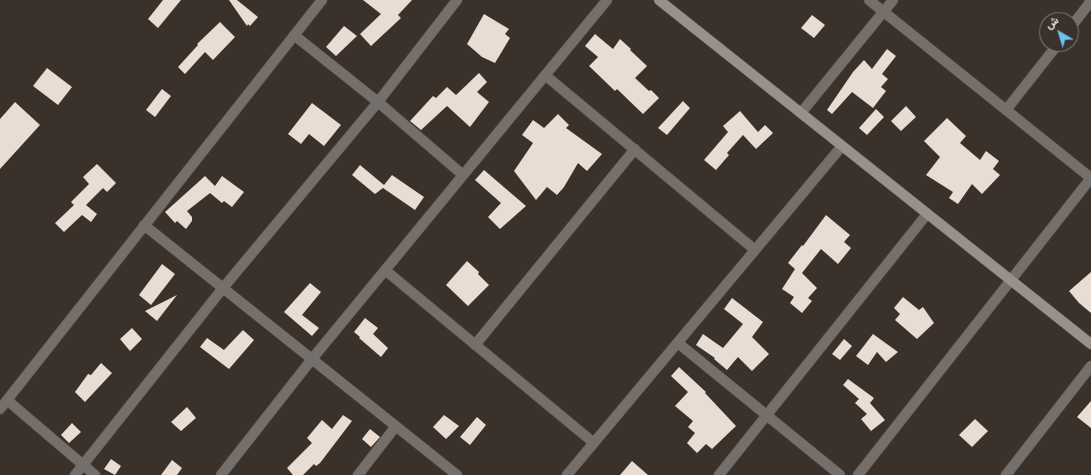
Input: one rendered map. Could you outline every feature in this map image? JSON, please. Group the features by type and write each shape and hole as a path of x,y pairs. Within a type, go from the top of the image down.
{"main road":[{"path":"659,0 1091,344"}],"street":[{"path":"0,409 322,0"},
{"path":"75,475 223,288 378,102 457,0"},
{"path":"221,475 384,270 607,0"},
{"path":"858,475 1091,178 869,0"},
{"path":"801,114 893,0"},
{"path":"1079,17 1091,1"},
{"path":"294,35 378,102 463,175"},
{"path":"1006,110 1052,52"},
{"path":"545,75 755,250"},
{"path":"568,475 842,146"},
{"path":"475,345 634,149"},
{"path":"720,475 927,214"},
{"path":"144,225 458,475"},
{"path":"384,270 594,443"},
{"path":"678,342 840,475"},
{"path":"1006,475 1091,366"},
{"path":"7,400 95,475"},
{"path":"358,475 396,426"}],"building":[{"path":"163,0 181,0 158,28 148,19"},
{"path":"229,0 237,0 258,17 250,26 248,24 247,26"},
{"path":"363,0 412,0 398,15 401,18 371,46 360,34 381,14"},
{"path":"484,14 509,29 505,34 510,38 495,63 482,57 467,44"},
{"path":"812,15 825,25 814,38 801,28"},
{"path":"220,22 235,37 213,60 205,52 185,74 178,67 198,45 197,44"},
{"path":"344,26 357,36 336,56 326,47"},
{"path":"595,34 613,49 620,39 647,66 635,78 659,98 643,114 617,89 615,91 589,66 598,57 585,46"},
{"path":"887,49 896,56 882,74 888,79 881,87 886,91 873,108 852,92 832,114 827,110 853,72 864,60 872,69"},
{"path":"47,68 72,87 58,105 33,86"},
{"path":"479,73 487,82 477,92 489,102 470,127 447,106 421,130 410,121 433,96 436,98 447,87 456,95"},
{"path":"162,89 171,96 155,117 146,110"},
{"path":"683,101 690,108 667,135 658,128"},
{"path":"15,102 40,125 0,169 0,119"},
{"path":"312,103 341,125 324,146 309,134 301,144 288,134"},
{"path":"906,106 916,117 901,131 891,121"},
{"path":"876,109 884,117 867,135 859,128"},
{"path":"740,111 758,132 765,125 773,133 756,149 743,135 727,153 729,155 716,170 704,160 728,132 723,126"},
{"path":"558,114 569,125 566,128 602,154 587,171 578,163 564,187 557,195 547,187 536,200 514,171 533,143 522,135 533,120 544,128"},
{"path":"947,118 966,136 960,143 980,160 986,151 999,161 993,169 1000,175 982,194 972,184 958,204 949,198 953,192 926,175 940,157 924,141"},
{"path":"97,164 116,183 107,192 103,188 86,205 97,214 91,222 82,215 64,232 55,223 74,205 71,202 89,184 83,177"},
{"path":"360,165 384,185 392,175 424,197 415,210 383,188 375,194 352,175"},
{"path":"484,170 526,206 500,229 488,217 501,203 475,180"},
{"path":"205,176 215,186 222,176 244,192 232,207 224,201 222,203 210,193 187,211 192,217 192,221 186,229 177,221 175,223 165,212"},
{"path":"826,215 850,235 844,242 851,248 838,264 821,249 802,273 817,288 808,298 812,301 802,313 790,303 794,297 782,289 795,269 788,263 802,245 803,246"},
{"path":"467,261 479,272 478,274 489,285 468,306 446,285"},
{"path":"162,264 175,274 151,305 139,295"},
{"path":"1091,272 1091,313 1079,303 1069,291"},
{"path":"310,283 321,292 302,315 319,328 312,336 284,312"},
{"path":"177,295 157,321 145,311"},
{"path":"903,297 919,310 923,307 934,323 917,339 895,320 900,314 894,308"},
{"path":"732,298 763,322 752,337 769,354 752,371 738,357 727,370 714,359 715,358 696,345 703,334 723,348 743,324 724,309"},
{"path":"365,318 378,328 373,334 388,348 381,357 354,332"},
{"path":"132,328 142,339 130,351 120,339"},
{"path":"243,330 254,340 229,369 200,347 207,338 224,350"},
{"path":"873,334 898,352 886,362 877,352 868,365 856,356"},
{"path":"844,339 852,346 840,360 832,354"},
{"path":"101,363 112,373 85,402 75,392 88,374 91,375"},
{"path":"679,367 706,392 705,393 736,426 712,449 706,444 697,453 687,443 695,433 688,427 693,421 675,406 688,392 671,376"},
{"path":"848,379 874,398 870,403 885,420 871,431 861,419 867,414 855,403 859,399 843,385"},
{"path":"1091,401 1091,428 1077,417"},
{"path":"187,407 196,418 181,431 171,422"},
{"path":"343,415 352,421 320,463 316,466 314,464 303,475 293,475 287,468 312,443 307,438 322,420 332,429"},
{"path":"444,415 459,426 446,439 433,427"},
{"path":"477,417 486,425 470,445 460,437"},
{"path":"975,419 988,431 972,447 959,435"},
{"path":"72,423 81,432 69,443 61,435"},
{"path":"370,429 380,437 371,447 362,439"},
{"path":"111,459 121,466 115,475 104,469"},
{"path":"172,460 182,468 177,475 161,475"},
{"path":"632,461 648,475 620,475"}]}
